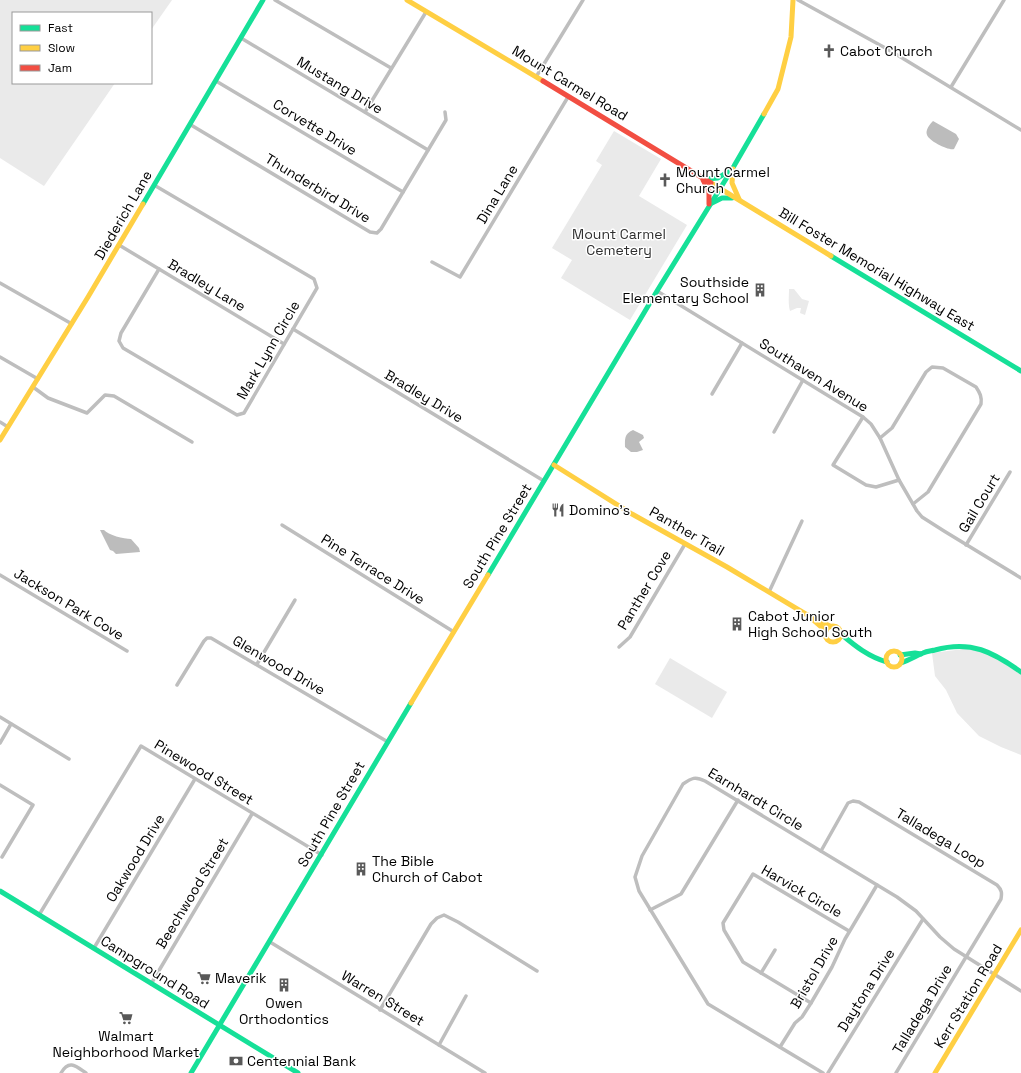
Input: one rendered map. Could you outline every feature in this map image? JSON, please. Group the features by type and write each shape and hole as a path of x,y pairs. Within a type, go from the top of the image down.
{"street":[{"name":"Diederich Lane","path":"0,440 72,324 263,0"},
{"path":"275,0 391,68"},
{"name":"Mount Carmel Road","path":"407,0 720,188"},
{"path":"536,77 583,0"},
{"name":"South Pine Street","path":"191,1073 554,465 656,291 733,168 778,89 791,37 793,0"},
{"path":"798,0 889,50 1021,130"},
{"path":"951,87 1004,0"},
{"path":"365,112 426,12"},
{"name":"Mustang Drive","path":"241,38 428,150"},
{"name":"Corvette Drive","path":"216,81 403,192"},
{"name":"Dina Lane","path":"432,262 460,277 568,97"},
{"name":"Thunderbird Drive","path":"190,125 370,232 377,233 381,229 446,120 446,112"},
{"path":"702,177 710,180 717,179 733,168"},
{"path":"733,168 733,186 739,200"},
{"path":"702,177 709,191 709,205"},
{"name":"Mark Lynn Circle","path":"154,185 314,279 317,288 244,413 237,415 123,348 119,341 121,333 159,269"},
{"name":"Bill Foster Memorial Highway East","path":"720,188 1021,371"},
{"path":"709,205 721,198 728,197 739,200"},
{"name":"Bradley Lane","path":"119,245 284,344"},
{"path":"0,283 72,324"},
{"name":"Southaven Avenue","path":"656,291 803,380 871,424 880,438 899,480 912,504 922,517 1020,577"},
{"name":"Bradley Drive","path":"293,330 544,481"},
{"path":"712,394 742,343"},
{"path":"0,357 38,379"},
{"path":"880,438 892,428 926,372 932,367 943,368 976,387 979,392 981,404 928,492 912,504"},
{"path":"774,432 803,380"},
{"path":"33,387 48,398 87,413 105,395 114,396 192,442"},
{"path":"862,417 833,466 866,485 876,487 899,480"},
{"path":"0,422 8,427"},
{"name":"Panther Trail","path":"554,465 685,544 809,616 830,626"},
{"name":"Gail Court","path":"966,545 1010,472"},
{"path":"769,592 802,521"},
{"name":"Pine Terrace Drive","path":"282,525 454,632"},
{"name":"Panther Cove","path":"620,647 630,637 685,544"},
{"path":"1020,577 1021,572"},
{"name":"Jackson Park Cove","path":"0,575 127,651"},
{"path":"257,664 295,600"},
{"name":"Panther Trail","path":"809,616 812,621 826,631"},
{"path":"851,644 841,634 839,628 830,626 826,631 826,637 829,640 838,640 851,644 872,656 887,662 889,666 898,666 901,663 921,654 945,648 968,646 984,649 1002,658 1021,672"},
{"path":"838,640 841,634"},
{"name":"Glenwood Drive","path":"177,685 204,641 209,638 257,664 388,742"},
{"path":"872,656 887,656 892,652 897,652 900,655 915,653 921,654"},
{"path":"900,655 902,659 901,663"},
{"path":"887,656 887,662"},
{"path":"0,717 69,758"},
{"path":"0,743 11,724"},
{"name":"Pinewood Street","path":"39,915 141,746 322,855"},
{"name":"Earnhardt Circle","path":"823,1073 708,1004 639,891 635,878 642,856 683,784 692,778 698,777 738,800 877,885 916,911 940,937 954,949 1021,991"},
{"name":"Oakwood Drive","path":"94,948 195,779"},
{"path":"0,785 33,805 2,857"},
{"path":"650,910 681,894 738,800"},
{"name":"Talladega Loop","path":"820,851 848,803 853,800 859,802 998,884 1002,893 1001,899 966,956"},
{"name":"Beechwood Street","path":"151,984 252,814"},
{"name":"Harvick Circle","path":"811,1003 744,962 723,926 723,923 753,874 849,931"},
{"name":"Bristol Drive","path":"780,1047 795,1023 802,1017 811,1003 832,967 849,931 877,885"},
{"name":"Campground Road","path":"0,891 298,1073"},
{"path":"380,1010 431,924 437,918 444,916 458,922 537,971"},
{"name":"Daytona Drive","path":"828,1073 923,919"},
{"name":"Kerr Station Road","path":"935,1073 1021,930"},
{"name":"Warren Street","path":"270,942 485,1073"},
{"path":"761,973 775,950"},
{"name":"Talladega Drive","path":"896,1073 966,956"},
{"path":"439,1045 466,996"},
{"path":"61,1073 64,1067 73,1065 86,1073"}],"green space":[{"path":"0,0 172,0 152,29 152,12 12,12 12,84 114,84 44,186 0,158"},
{"name":"Mount Carmel Cemetery","path":"614,131 661,159 639,196 687,225 630,320 561,278 572,260 552,248 602,165 596,161"},
{"path":"789,289 794,289 802,299 809,301 805,315 800,313 801,308 790,311"},
{"path":"971,648 995,657 1021,675 1021,755 979,736 957,713 946,690 935,676 932,653"},
{"path":"670,658 727,692 712,718 655,684"}],"shaded area":[{"path":"933,121 956,134 959,139 954,149 935,143 927,135 927,129"},
{"path":"633,430 643,435 644,438 639,442 643,450 637,452 631,452 625,447 625,439"},
{"path":"100,530 104,530 109,534 131,539 139,548 140,552 116,554 110,550"}],"traffic: fast":[{"path":"143,204 263,0"},
{"path":"488,575 764,114"},
{"path":"706,179 718,178 729,171"},
{"path":"712,203 722,198 732,198"},
{"path":"831,256 1021,371"},
{"path":"841,634 862,651 887,662"},
{"path":"901,663 926,652 960,646 971,647 991,654 1021,672"},
{"path":"900,655 915,653 921,654"},
{"path":"191,1073 411,703"},
{"path":"0,891 298,1073"}],"traffic: slow":[{"path":"407,0 543,81"},
{"path":"764,114 778,89 791,37 793,0"},
{"path":"733,169 732,183 739,199"},
{"path":"711,183 831,256"},
{"path":"0,440 143,204"},
{"path":"554,465 632,514 727,567 809,616 830,626"},
{"path":"411,703 488,575"},
{"path":"810,617 826,631"},
{"path":"833,626 840,631 841,634 836,641 833,642 826,637 825,634 830,627 833,626"},
{"path":"894,651 900,653 902,659 900,665 894,667 888,665 886,659 888,653 894,651"},
{"path":"935,1073 1021,930"}],"traffic: jam":[{"path":"543,81 711,183"},
{"path":"703,180 709,191 709,204"}],"place":[{"name":"Cabot Church","path":"829,51"},
{"name":"Mount Carmel Church","path":"665,180"},
{"name":"Southside Elementary School","path":"760,290"},
{"name":"Domino's","path":"558,510"},
{"name":"Cabot Junior High School South","path":"737,624"},
{"name":"The Bible Church of Cabot","path":"361,869"},
{"name":"Maverik","path":"204,978"},
{"name":"Owen Orthodontics","path":"284,985"},
{"name":"Walmart Neighborhood Market","path":"126,1018"},
{"name":"Centennial Bank","path":"236,1061"}]}
